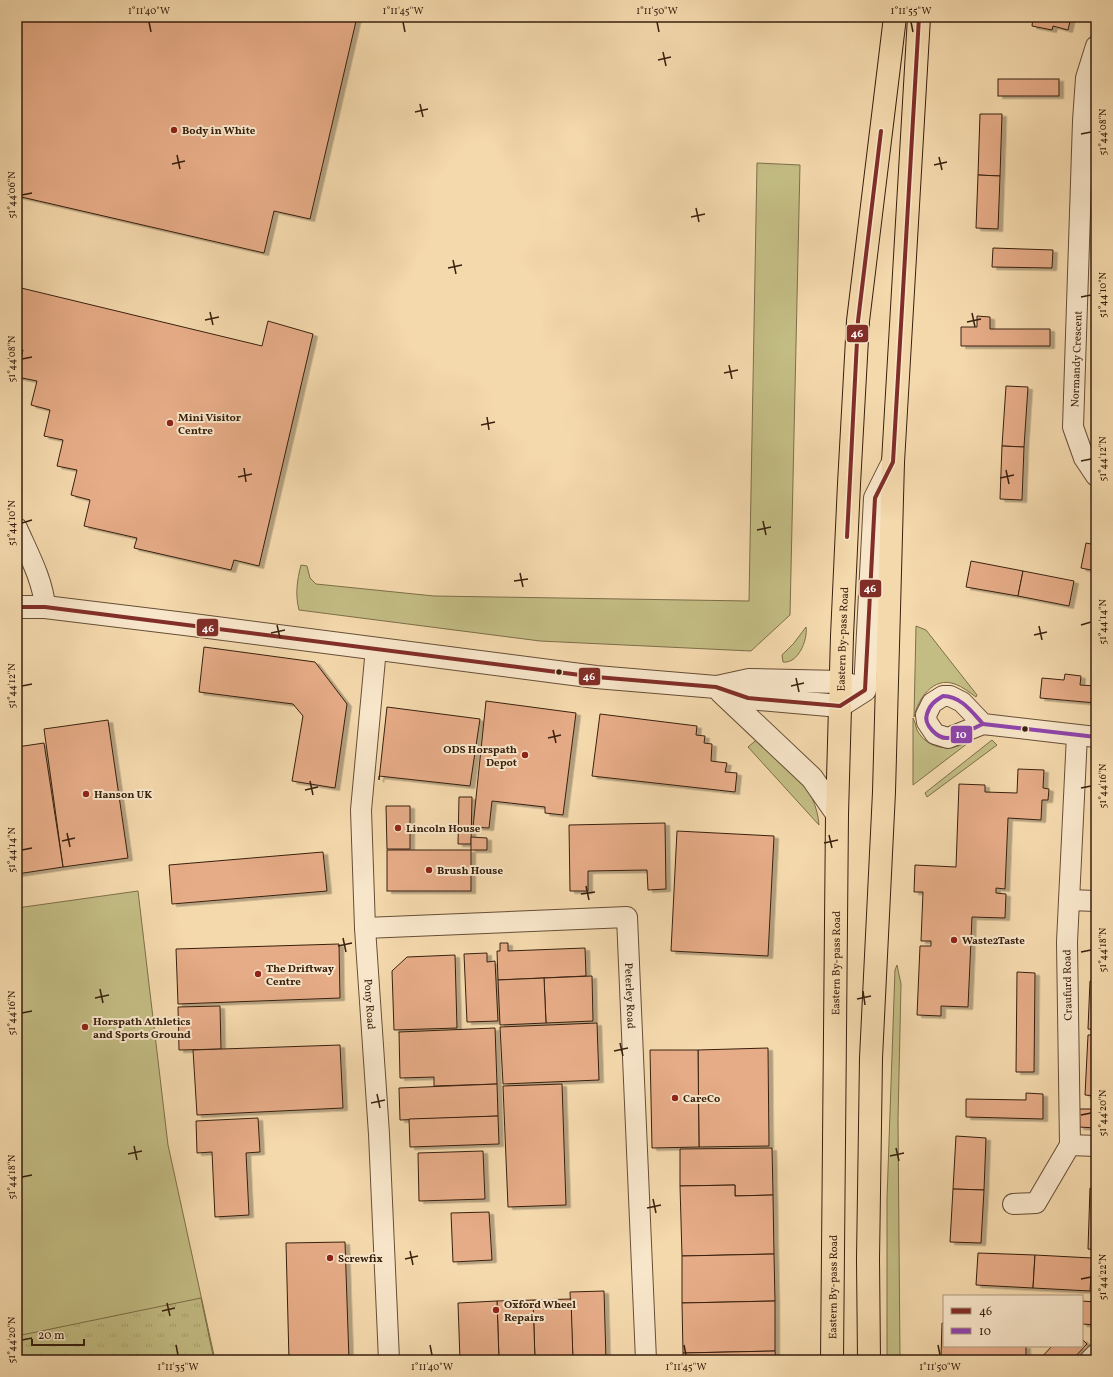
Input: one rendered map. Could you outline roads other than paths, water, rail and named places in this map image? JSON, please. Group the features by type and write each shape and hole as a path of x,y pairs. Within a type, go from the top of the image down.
{"highway":[{"name":"Eastern By-pass Road","path":"832,1360 838,814 841,682 858,322 894,17"},
{"path":"868,1360 871,1058 884,792 885,711 893,462 920,17"}],"street":[{"name":"Normandy Crescent","path":"1096,46 1086,78 1073,427 1084,458 1096,476"},
{"path":"865,690 875,498 893,462"},
{"path":"17,528 44,595 45,607"},
{"path":"17,607 45,607 596,677 716,687 748,698 840,706 865,690"},
{"name":"Pony Road","path":"376,648 361,810 366,928 379,1134 389,1360"},
{"path":"716,687 749,680 841,682 865,690 885,711"},
{"path":"716,687 812,778 838,814"},
{"path":"983,724 1086,736"},
{"name":"Craufurd Road","path":"1070,1145 1067,942 1069,900 1086,736"},
{"path":"1069,900 1096,901"},
{"name":"Peterley Road","path":"366,928 627,917 646,1360"},
{"path":"1013,1204 1036,1203 1070,1145 1096,1146"},
{"path":"1090,1360 1096,1354"}],"place":[{"name":"Body in White","path":"174,130"},
{"name":"Mini Visitor Centre","path":"170,423"},
{"name":"ODS Horspath Depot","path":"525,755"},
{"name":"Hanson UK","path":"86,794"},
{"name":"Lincoln House","path":"398,828"},
{"name":"Brush House","path":"429,870"},
{"name":"Waste2Taste","path":"954,940"},
{"name":"The Driftway Centre","path":"258,974"},
{"name":"Horspath Athletics and Sports Ground","path":"85,1027"},
{"name":"CareCo","path":"675,1098"},
{"name":"Screwfix","path":"330,1258"},
{"name":"Oxford Wheel Repairs","path":"496,1310"}]}
